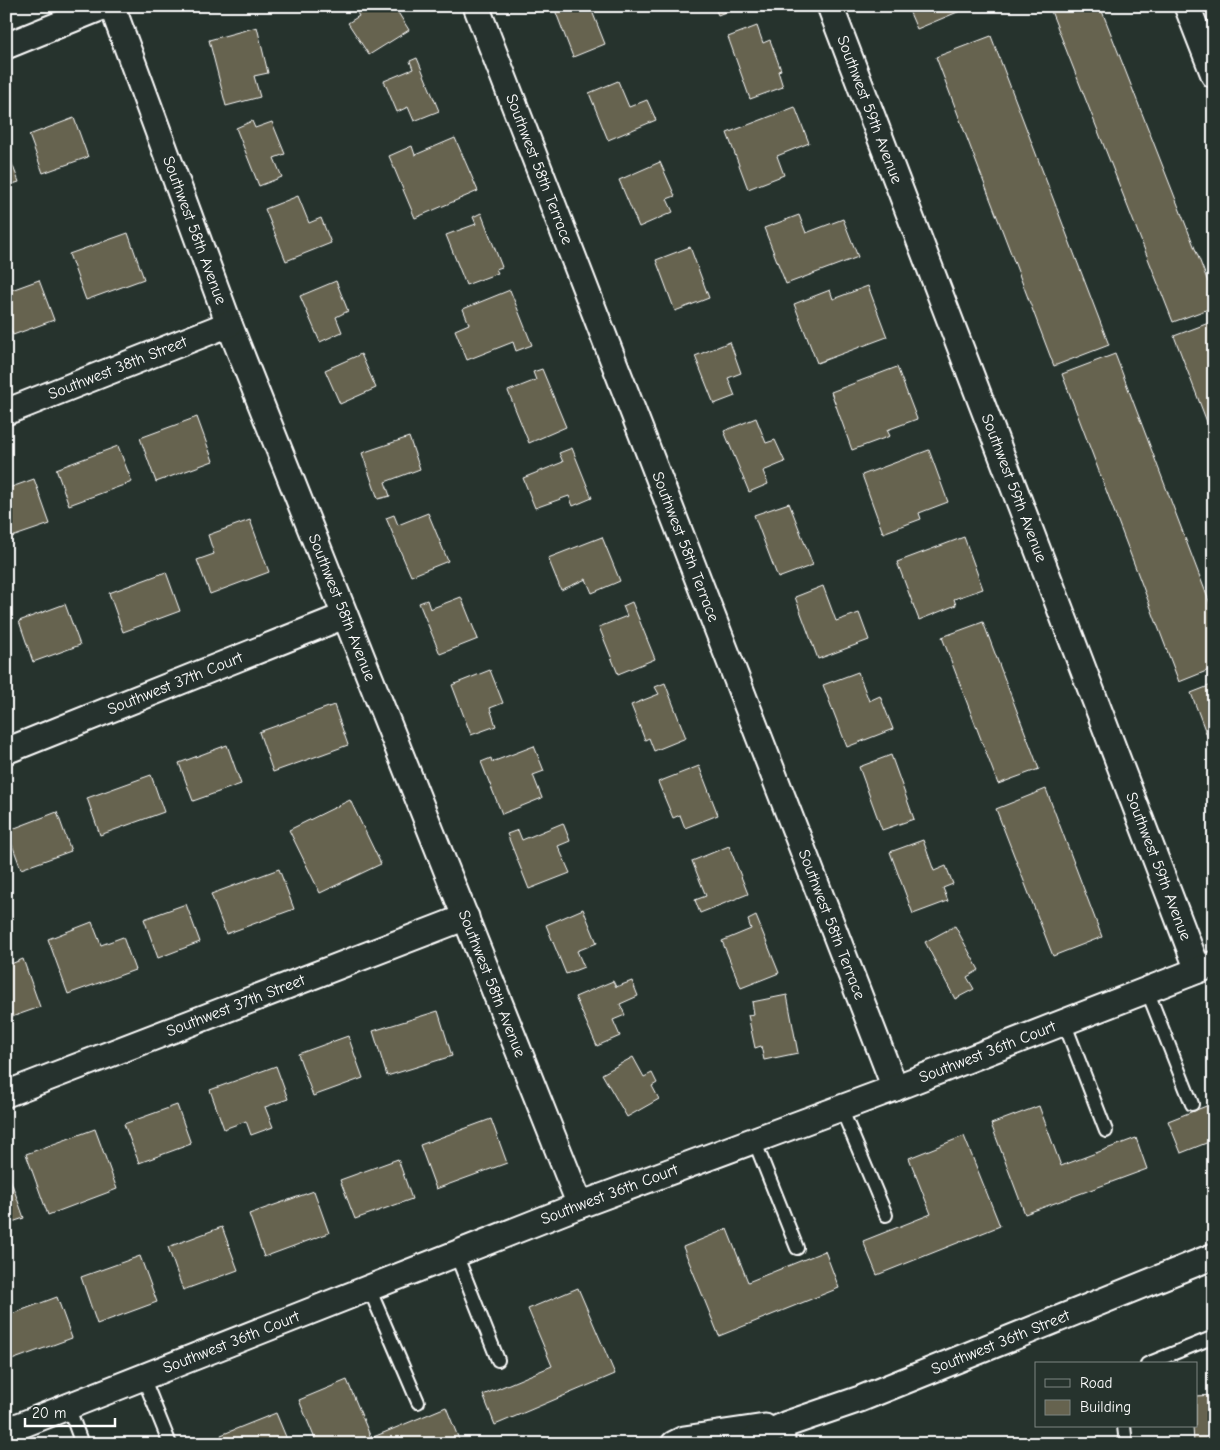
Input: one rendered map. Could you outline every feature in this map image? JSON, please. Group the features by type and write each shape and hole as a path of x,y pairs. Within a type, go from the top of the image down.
{"street":[{"path":"6,46 105,6"},
{"name":"Southwest 58th Avenue","path":"112,6 229,324 580,1205"},
{"name":"Southwest 58th Terrace","path":"476,6 895,1088"},
{"name":"Southwest 59th Avenue","path":"830,6 1206,967"},
{"path":"1187,6 1214,75"},
{"name":"Southwest 38th Street","path":"6,412 229,324"},
{"name":"Southwest 37th Court","path":"6,750 344,616"},
{"name":"Southwest 37th Street","path":"6,1094 466,917"},
{"name":"Southwest 36th Court","path":"6,1431 580,1205 895,1088 1206,967"},
{"name":"Southwest 36th Street","path":"744,1444 788,1434 860,1399 1214,1256"},
{"name":"Southwest 36th Street","path":"674,1444 684,1440 788,1434"}],"lane":[{"path":"1148,990 1192,1104"},
{"path":"1064,1022 1106,1131"},
{"path":"841,1108 886,1215"},
{"path":"754,1140 797,1248"},
{"path":"456,1254 498,1360"},
{"path":"369,1288 418,1402"},
{"path":"1152,1362 1214,1337"},
{"path":"143,1377 170,1444"},
{"path":"68,1406 82,1444"},
{"path":"1124,1428 1126,1444"}],"building":[{"path":"353,6 394,6 409,30 369,55 348,23 359,16"},
{"path":"564,6 590,6 605,44 573,57 555,10"},
{"path":"714,6 740,6 718,15"},
{"path":"907,6 972,6 917,29"},
{"path":"1049,6 1100,6 1214,297 1214,307 1173,322"},
{"path":"757,26 763,43 770,40 781,70 778,71 783,87 750,99 728,37"},
{"path":"257,27 268,73 254,76 260,97 226,106 209,40"},
{"path":"991,36 1109,345 1054,366 936,57"},
{"path":"417,58 439,111 414,121 408,107 397,112 384,81 413,69 410,61"},
{"path":"618,81 629,107 647,100 656,120 608,140 589,93"},
{"path":"795,107 809,143 777,156 784,175 748,189 727,133"},
{"path":"74,118 88,157 43,173 29,135"},
{"path":"252,121 255,128 272,122 285,154 274,158 282,177 259,186 236,128"},
{"path":"455,138 478,191 415,218 389,156 412,146 415,155"},
{"path":"6,148 19,182 6,186"},
{"path":"660,162 675,196 667,199 673,212 639,227 619,180"},
{"path":"298,196 309,223 321,218 331,243 286,261 265,209"},
{"path":"481,213 502,267 496,269 498,273 466,285 446,235 476,224 473,217"},
{"path":"799,215 806,233 843,219 858,257 786,284 764,228"},
{"path":"128,233 144,279 86,300 69,254"},
{"path":"690,247 709,298 675,311 656,260"},
{"path":"39,280 54,320 13,335 6,317 6,292"},
{"path":"336,281 348,311 336,317 342,332 320,342 300,296"},
{"path":"868,286 887,337 817,363 794,304 830,290 833,299"},
{"path":"510,290 532,345 516,351 513,342 467,360 455,330 469,324 463,309"},
{"path":"1214,321 1214,440 1174,336"},
{"path":"730,342 741,373 728,378 735,396 714,404 695,356"},
{"path":"361,354 376,388 340,404 325,370"},
{"path":"1115,354 1214,614 1214,668 1179,682 1062,374"},
{"path":"897,367 917,419 887,430 890,436 852,450 831,392"},
{"path":"542,369 566,427 529,443 508,391 536,380 533,372"},
{"path":"197,417 213,461 156,482 140,438"},
{"path":"756,418 766,443 775,440 785,462 763,471 768,484 749,492 724,431"},
{"path":"409,437 420,469 385,482 390,496 378,499 362,453"},
{"path":"118,446 132,482 69,505 56,469"},
{"path":"572,448 592,498 573,506 569,496 535,508 523,478 563,462 559,453"},
{"path":"929,450 948,502 919,513 921,519 883,533 862,475"},
{"path":"34,479 50,524 6,539 6,489"},
{"path":"789,503 813,565 778,578 754,515"},
{"path":"428,513 448,561 411,576 386,518 394,515 398,525"},
{"path":"250,520 269,572 210,594 197,560 214,554 208,535"},
{"path":"602,537 620,581 592,593 586,579 561,590 548,558"},
{"path":"964,537 983,589 954,599 956,605 919,620 897,562"},
{"path":"166,572 180,611 123,632 109,593"},
{"path":"823,586 836,621 859,613 869,640 818,659 795,597"},
{"path":"461,597 478,639 440,654 419,603 427,600 430,609"},
{"path":"632,602 655,659 618,674 599,627 627,616 623,606"},
{"path":"65,604 80,645 33,662 19,621"},
{"path":"983,622 1039,769 998,784 942,637"},
{"path":"490,670 503,703 490,708 496,726 471,735 452,685"},
{"path":"858,672 869,701 880,696 893,729 847,747 823,685"},
{"path":"665,683 686,738 654,751 649,738 645,740 631,705 659,694 655,687"},
{"path":"1214,684 1214,754 1191,693"},
{"path":"334,705 348,745 273,772 259,732"},
{"path":"227,745 241,784 193,801 179,763"},
{"path":"534,746 544,771 533,775 542,798 502,814 481,762 491,758 492,762"},
{"path":"891,755 914,819 882,830 859,767"},
{"path":"699,766 718,815 685,828 680,815 673,818 658,782"},
{"path":"151,775 164,812 100,835 87,798"},
{"path":"1046,789 1102,937 1053,956 996,809"},
{"path":"350,800 381,864 320,893 289,830"},
{"path":"57,812 71,851 21,869 7,831"},
{"path":"563,823 570,841 558,846 570,873 529,889 507,834 518,830 522,840"},
{"path":"923,840 934,871 946,866 953,884 943,888 948,901 913,914 890,852"},
{"path":"729,846 748,894 700,913 695,900 706,896 692,861"},
{"path":"279,869 294,909 226,934 211,894"},
{"path":"186,904 200,942 158,958 144,919"},
{"path":"583,909 597,943 577,951 584,967 566,974 546,925"},
{"path":"756,916 779,973 741,988 722,941 751,929 748,920"},
{"path":"92,922 101,945 123,937 135,970 68,994 48,939"},
{"path":"955,926 979,970 967,977 974,989 955,999 925,942"},
{"path":"23,959 40,1007 6,1019 6,966"},
{"path":"613,981 616,987 632,981 638,996 620,1004 625,1015 613,1020 620,1036 597,1046 575,997"},
{"path":"787,995 798,1053 764,1060 761,1046 755,1048 748,1015 754,1014 752,1002"},
{"path":"438,1011 452,1056 387,1076 373,1031"},
{"path":"348,1036 363,1078 313,1096 298,1054"},
{"path":"633,1057 644,1077 652,1073 657,1083 652,1086 659,1099 627,1117 602,1074"},
{"path":"276,1066 288,1099 265,1107 273,1127 251,1135 246,1121 224,1129 210,1090"},
{"path":"1214,1103 1214,1140 1181,1153 1168,1121"},
{"path":"177,1105 191,1144 139,1163 124,1124"},
{"path":"1039,1106 1061,1166 1136,1138 1147,1169 1025,1214 991,1124"},
{"path":"491,1119 507,1163 436,1189 420,1145"},
{"path":"95,1129 117,1189 48,1215 26,1154"},
{"path":"964,1136 1000,1226 877,1275 863,1241 931,1214 909,1158"},
{"path":"398,1159 412,1199 355,1219 340,1180"},
{"path":"6,1171 24,1218 6,1224"},
{"path":"314,1191 329,1233 264,1257 249,1214"},
{"path":"222,1227 238,1270 183,1290 168,1247"},
{"path":"727,1229 748,1282 825,1251 839,1288 719,1336 683,1247"},
{"path":"140,1256 157,1302 97,1324 81,1277"},
{"path":"578,1288 615,1374 495,1425 483,1395 552,1366 528,1309"},
{"path":"57,1297 72,1338 9,1361 6,1353 6,1316"},
{"path":"347,1380 371,1438 446,1407 460,1442 455,1444 317,1444 299,1400"},
{"path":"1214,1395 1214,1444 1194,1444 1193,1428 1198,1428 1198,1396"},
{"path":"276,1413 289,1444 224,1444 221,1435"}]}
